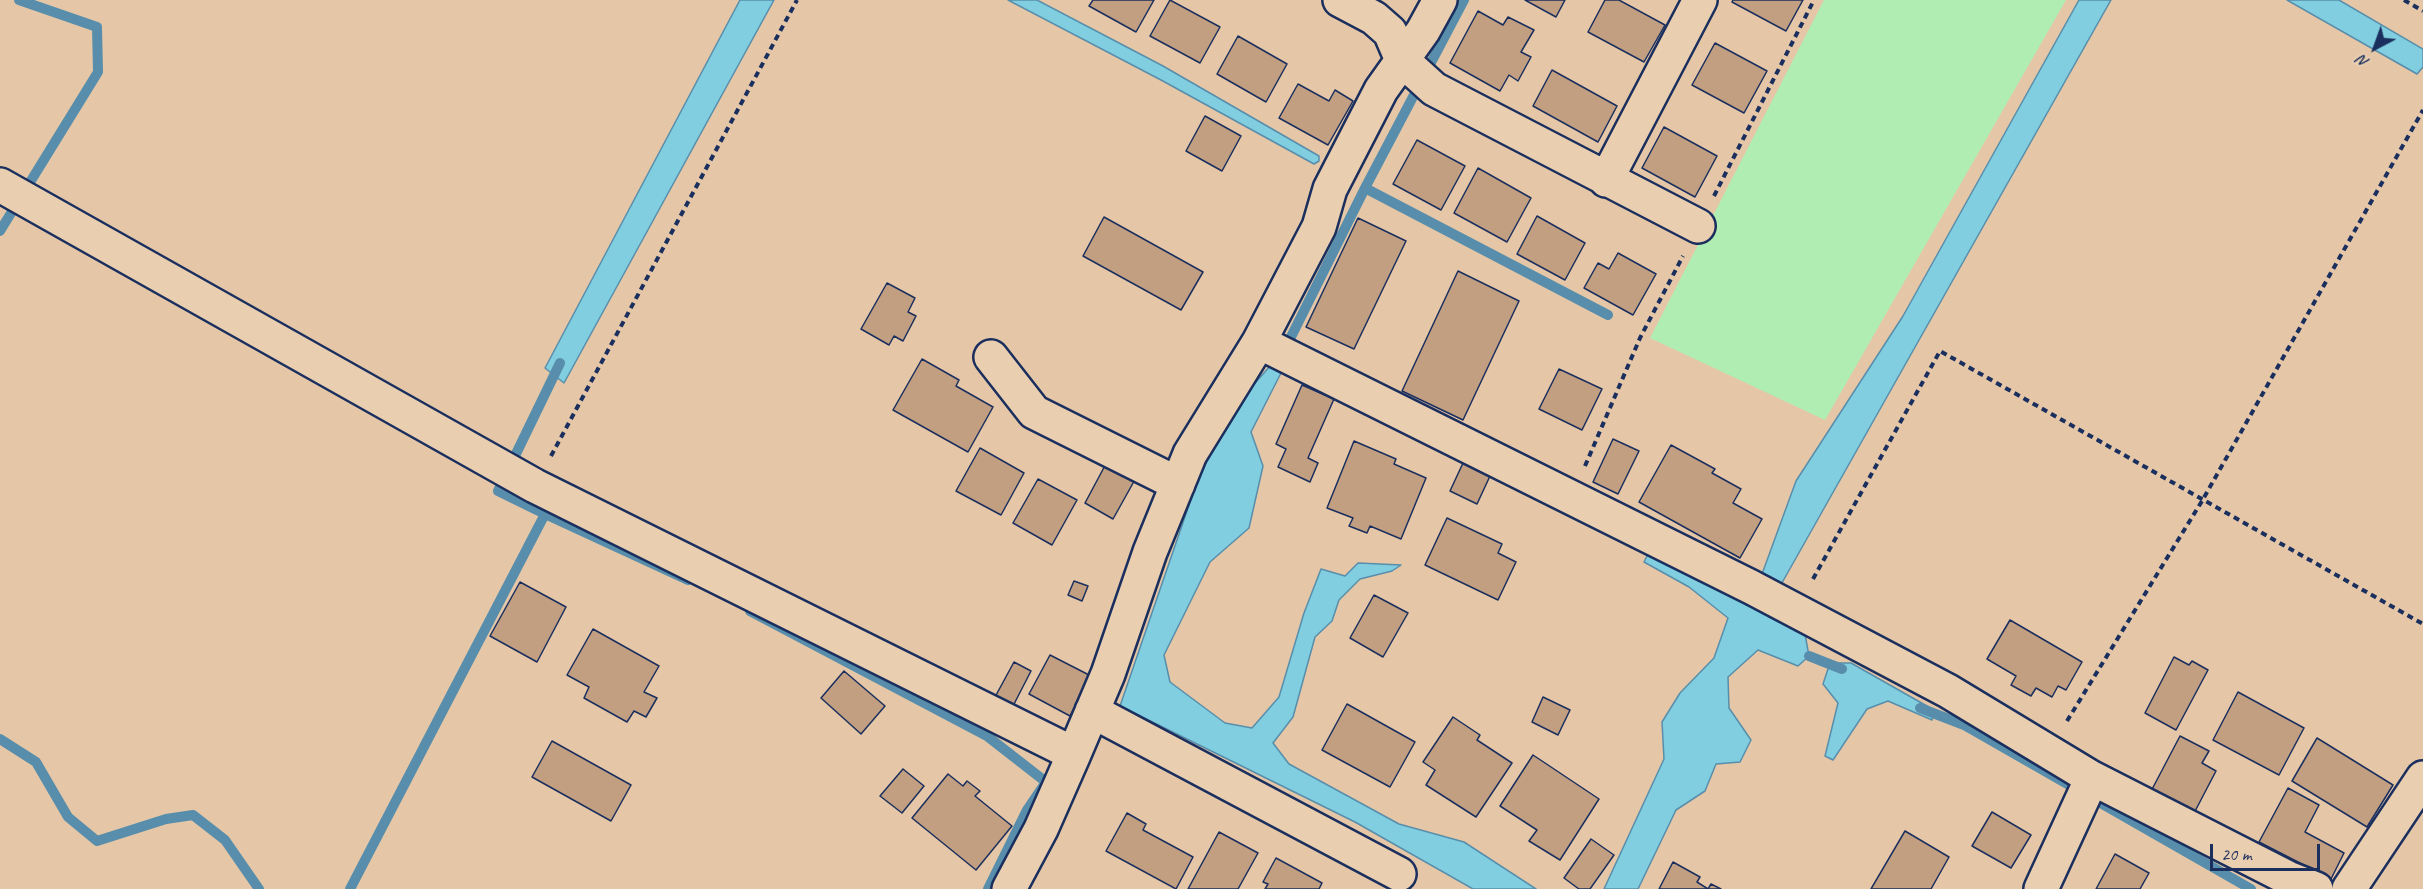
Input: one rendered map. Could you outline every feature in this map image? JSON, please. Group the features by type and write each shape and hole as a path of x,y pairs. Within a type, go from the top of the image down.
{"street":[{"path":"1340,0 1374,18 1390,32 1402,60 1434,89 1698,226"},
{"path":"1009,889 1041,829 1108,674 1150,552 1190,454 1259,342 1319,227 1330,189 1381,90 1423,31 1440,0"},
{"path":"1606,180 1700,0"},
{"path":"15,193 535,486 1074,754"},
{"path":"1259,342 1751,587 1948,692 2048,752 2085,791 2316,889"},
{"path":"991,357 1034,412 1178,484"},
{"path":"1092,711 1399,874"},
{"path":"2349,889 2423,778"},
{"path":"2041,889 2085,791"}],"path":[{"path":"535,486 797,0"},
{"path":"2404,0 2423,11"},
{"path":"2048,752 2202,501 2423,110"},
{"path":"1788,607 1940,351 2423,624"}],"green space":[{"path":"1824,0 2066,0 1825,420 1650,338"}],"water":[{"path":"740,0 774,0 564,383 545,368"},
{"path":"1008,0 1037,0 1163,66 1319,156 1319,161 1314,164"},
{"path":"2079,0 2111,0 1783,581 1768,602 1769,617 1805,634 1809,656 1798,666 1758,650 1728,677 1729,708 1751,740 1740,762 1716,764 1705,791 1676,810 1638,889 1604,889 1664,759 1662,722 1680,693 1714,658 1728,618 1689,587 1644,562 1649,552 1749,606 1760,593 1762,574 1796,481 1903,316"},
{"path":"2287,0 2339,0 2423,49 2423,67 2417,74"},
{"path":"1271,365 1281,373 1251,432 1263,466 1249,528 1210,562 1164,655 1170,682 1225,723 1252,728 1279,697 1304,613 1321,569 1345,576 1358,563 1401,565 1392,571 1360,579 1339,600 1332,621 1315,637 1293,717 1273,743 1289,764 1399,824 1464,842 1536,889 1473,889 1355,822 1120,706 1200,473 1248,391"},
{"path":"1830,663 1851,663 1934,710 1932,720 1888,701 1867,709 1833,760 1825,756 1838,703 1823,684"}],"building":[{"path":"1093,0 1154,0 1136,32 1089,6"},
{"path":"1170,0 1220,27 1200,63 1150,36"},
{"path":"1525,0 1565,0 1556,17"},
{"path":"1605,0 1619,0 1665,25 1644,62 1588,32"},
{"path":"1733,0 1803,0 1786,31 1732,2"},
{"path":"1478,11 1503,25 1508,17 1534,30 1521,52 1531,57 1518,81 1509,75 1500,91 1450,63"},
{"path":"1238,36 1287,64 1266,102 1217,74"},
{"path":"1715,43 1767,71 1744,113 1692,85"},
{"path":"1552,70 1617,106 1598,142 1533,106"},
{"path":"1298,84 1329,101 1335,90 1353,101 1328,145 1279,118"},
{"path":"1205,116 1241,136 1222,171 1186,151"},
{"path":"1664,127 1717,156 1695,197 1642,168"},
{"path":"1417,140 1465,166 1441,210 1393,184"},
{"path":"1478,168 1531,198 1507,242 1454,213"},
{"path":"1537,216 1585,243 1565,280 1517,254"},
{"path":"1104,217 1203,272 1181,310 1083,256"},
{"path":"1358,218 1406,241 1354,349 1306,327"},
{"path":"1618,253 1656,274 1633,315 1584,288 1598,263 1609,269"},
{"path":"1458,271 1519,301 1463,420 1402,391"},
{"path":"887,283 915,298 908,312 916,316 903,341 894,336 889,345 861,329"},
{"path":"922,359 959,380 956,386 993,407 968,452 893,410"},
{"path":"1559,369 1602,389 1582,430 1539,409"},
{"path":"1302,385 1334,399 1308,458 1318,463 1310,482 1278,467 1286,449 1276,444"},
{"path":"1613,439 1639,451 1618,494 1593,482"},
{"path":"1354,441 1396,459 1394,464 1426,478 1401,539 1370,526 1367,533 1349,526 1353,518 1327,508"},
{"path":"1671,445 1715,469 1712,473 1741,489 1733,503 1762,519 1740,558 1639,502"},
{"path":"980,448 1024,473 1001,515 956,491"},
{"path":"1108,460 1137,476 1113,519 1085,503"},
{"path":"1463,463 1490,476 1477,504 1450,491"},
{"path":"1038,479 1077,500 1052,545 1013,523"},
{"path":"1447,518 1502,544 1498,553 1516,562 1498,600 1425,565"},
{"path":"1074,581 1088,586 1082,601 1068,595"},
{"path":"520,582 566,607 537,662 490,636"},
{"path":"1374,595 1408,613 1383,657 1350,638"},
{"path":"2010,620 2082,662 2066,690 2058,686 2052,697 2036,688 2031,696 2011,685 2016,676 1987,659"},
{"path":"593,629 659,666 644,692 657,698 646,717 634,711 627,722 584,698 589,687 567,675"},
{"path":"1050,655 1091,676 1070,716 1029,694"},
{"path":"2174,657 2189,665 2192,661 2208,670 2176,730 2145,713"},
{"path":"1014,662 1031,671 1013,706 995,697"},
{"path":"844,671 885,706 861,734 821,698"},
{"path":"2238,692 2304,728 2279,775 2213,740"},
{"path":"1543,697 1570,710 1558,735 1532,722"},
{"path":"1347,704 1415,742 1390,787 1322,750"},
{"path":"1453,717 1480,735 1477,740 1512,763 1476,817 1426,785 1435,770 1423,762"},
{"path":"2180,736 2209,751 2202,763 2216,771 2192,817 2149,795"},
{"path":"2317,738 2393,785 2367,827 2292,781"},
{"path":"552,741 631,785 611,821 532,777"},
{"path":"1533,755 1599,799 1560,860 1529,841 1537,830 1500,806"},
{"path":"903,769 924,786 902,813 880,796"},
{"path":"948,774 963,786 967,781 980,791 975,796 1012,826 976,870 912,818"},
{"path":"2288,788 2319,805 2305,832 2344,853 2331,879 2259,842"},
{"path":"1992,812 2031,835 2011,868 1972,846"},
{"path":"1127,813 1146,824 1143,830 1193,857 1176,889 1106,851"},
{"path":"1905,831 1949,857 1931,889 1871,889"},
{"path":"1219,832 1258,853 1238,889 1188,889"},
{"path":"1591,839 1614,855 1590,889 1579,889 1564,878"},
{"path":"2115,854 2149,873 2140,889 2096,889"},
{"path":"1276,858 1322,883 1319,889 1265,889 1268,884 1263,882"},
{"path":"1673,862 1700,877 1697,882 1708,889 1659,889"},
{"path":"1711,884 1721,889 1708,889"}],"waterway":[{"path":"0,231 98,72 97,27 19,0"},
{"path":"1284,351 1365,188 1464,0"},
{"path":"1365,188 1608,315"},
{"path":"350,889 545,514 498,491 560,363"},
{"path":"545,514 688,580"},
{"path":"750,611 987,736 1046,782 1027,810 988,889"},
{"path":"1809,656 1842,669"},
{"path":"1920,708 1964,725 2251,889"},
{"path":"0,739 36,762 68,817 97,841 166,819 193,815 225,840 259,889"}]}
